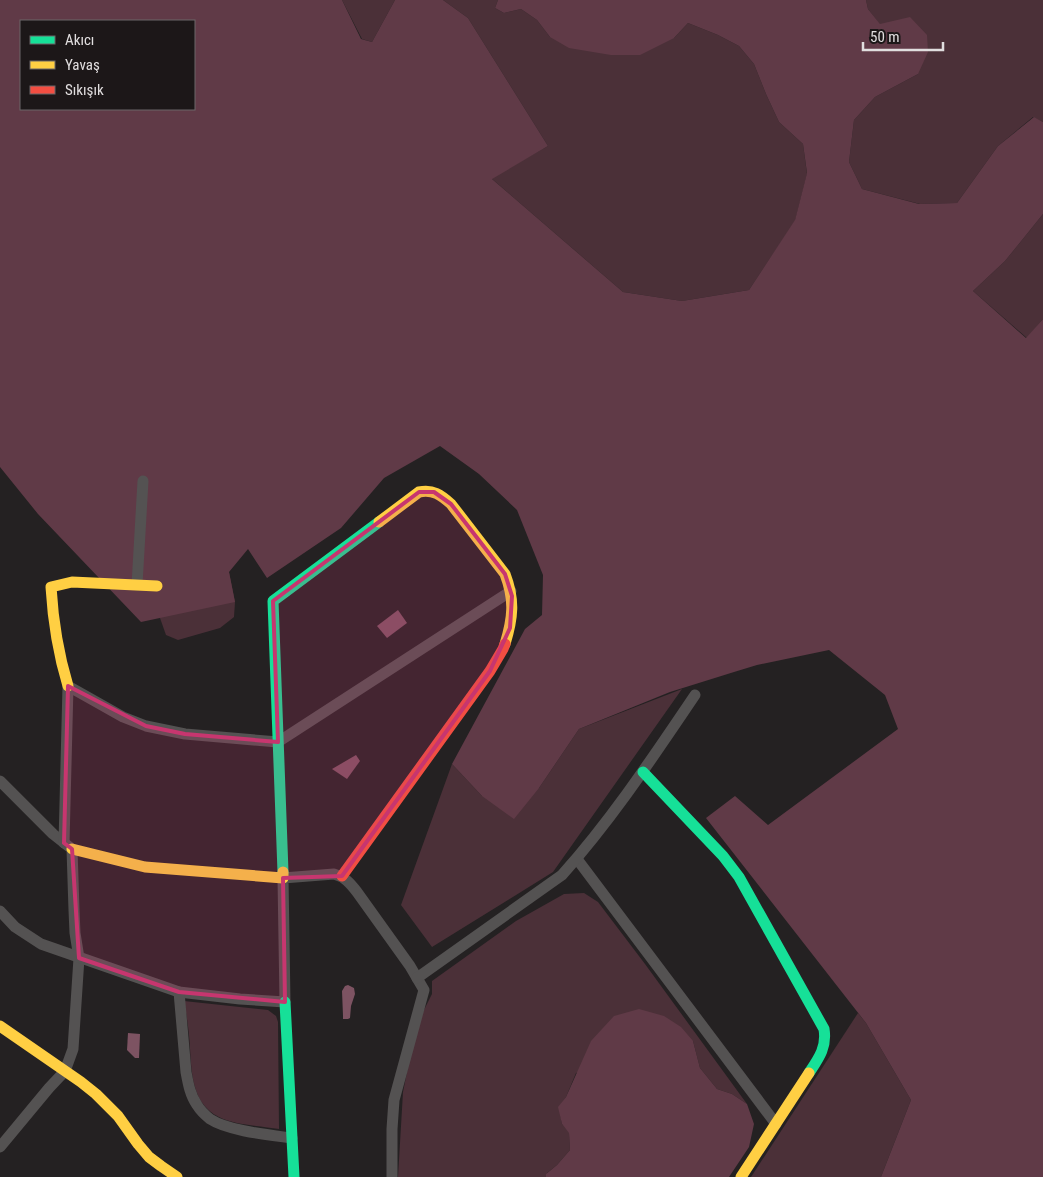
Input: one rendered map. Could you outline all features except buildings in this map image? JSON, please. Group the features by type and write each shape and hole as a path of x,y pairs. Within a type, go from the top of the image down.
{"street":[{"path":"137,585 143,481"},
{"path":"294,1177 285,1002 283,878 273,601 419,492 426,490 442,496 451,504 505,574 511,592 510,628 503,649 490,671 342,876"},
{"path":"0,1147 65,1071 73,1049 79,958 75,933 68,846 68,686 55,639 51,587 72,582 157,586"},
{"path":"68,686 123,717 146,726 185,734 278,742 511,592"},
{"path":"417,978 562,875 577,859 643,772 695,695"},
{"path":"643,772 723,856 739,877 824,1029 826,1041 821,1055 741,1177"},
{"path":"0,781 47,829 68,846 145,867 283,878 334,874 342,876 348,881 410,966 424,990 394,1100 392,1177"},
{"path":"577,859 776,1124"},
{"path":"0,911 33,940 55,950 179,992 285,1002"},
{"path":"179,992 186,1072 191,1094 196,1104 210,1119 229,1127 292,1138"},
{"path":"0,1026 81,1082 104,1101 118,1116 145,1152 162,1168 177,1177"}],"highlighted area":[{"path":"419,492 434,492 451,504 505,574 512,596 510,628 490,671 342,876 283,878 285,1002 179,992 79,958 72,849 64,843 68,686 146,726 185,734 278,742 273,601"}],"shaded area":[{"path":"0,0 342,0 361,39 372,42 395,0 443,0 468,18 548,146 492,179 623,292 682,301 749,290 795,220 807,173 803,144 779,122 754,64 739,46 718,35 688,23 674,38 640,55 611,55 569,48 550,37 537,20 521,9 504,13 495,8 498,0 866,0 868,9 880,24 910,17 927,35 928,52 918,74 875,97 854,120 849,162 862,189 919,204 957,203 998,146 1034,117 1043,122 1043,214 1005,261 973,291 1026,338 1043,319 1043,1177 881,1177 911,1100 866,1023 706,818 735,796 768,825 898,729 885,695 829,650 757,665 670,692 579,729 539,788 514,819 482,796 452,764 525,629 542,615 543,575 517,510 479,474 440,446 384,478 341,528 267,578 248,549 229,572 235,602 141,622 38,514 0,467"},
{"path":"342,0 395,0 372,42 362,39"},
{"path":"443,0 498,0 495,8 504,13 521,9 537,20 550,37 674,38 688,23 739,46 754,64 779,122 803,144 807,174 795,221 749,290 682,301 623,292 491,178 548,146 468,18"},
{"path":"866,0 1043,0 1043,122 1033,117 998,146 957,203 920,204 862,189 849,162 854,120 875,97 918,74 868,9"},
{"path":"1043,214 1043,319 1027,338 973,291 1005,261"},
{"path":"229,572 235,602 234,617 220,628 178,640 166,635 160,618 163,604"},
{"path":"398,610 407,623 387,638 377,626"},
{"path":"682,689 553,872 432,947 401,905 452,764 482,796 539,788 579,729"},
{"path":"356,755 360,761 347,779 332,769"},
{"path":"584,893 598,902 747,1104 732,1094 717,1089 700,1068 693,1041 576,1073 566,1097 559,1107 562,1124 569,1132 570,1150 547,1173 546,1177 398,1177 403,1092 410,1057 423,1012 432,994 432,981 516,921 564,894"},
{"path":"348,985 354,988 355,994 350,1018 343,1019 342,991"},
{"path":"184,1001 268,1010 276,1016 278,1022 279,1129 225,1120 209,1110 202,1102 197,1092 192,1070 189,1031"},
{"path":"639,1009 664,1016 681,1027 693,1041 700,1068 717,1089 732,1094 747,1104 754,1124 749,1147 729,1177 546,1177 546,1174 570,1150 569,1133 562,1124 558,1107 566,1097 591,1041 614,1016"},
{"path":"858,1013 866,1023 911,1100 881,1177 751,1177"},
{"path":"128,1033 140,1034 139,1058 135,1058 127,1050"}],"traffic: fast":[{"path":"283,872 273,601 379,522"},
{"path":"643,772 723,856 739,877 824,1029 823,1047 809,1073"},
{"path":"285,1002 294,1177"}],"traffic: slow":[{"path":"379,522 419,492 437,493 451,504 505,574 512,601 510,626 505,644"},
{"path":"68,686 56,637 51,587 72,582 157,586"},
{"path":"72,849 145,867 283,878 283,872"},
{"path":"0,1026 96,1094 118,1116 149,1157 177,1177"},
{"path":"741,1177 809,1073"}],"traffic: jam":[{"path":"342,876 490,671 505,644"}]}
